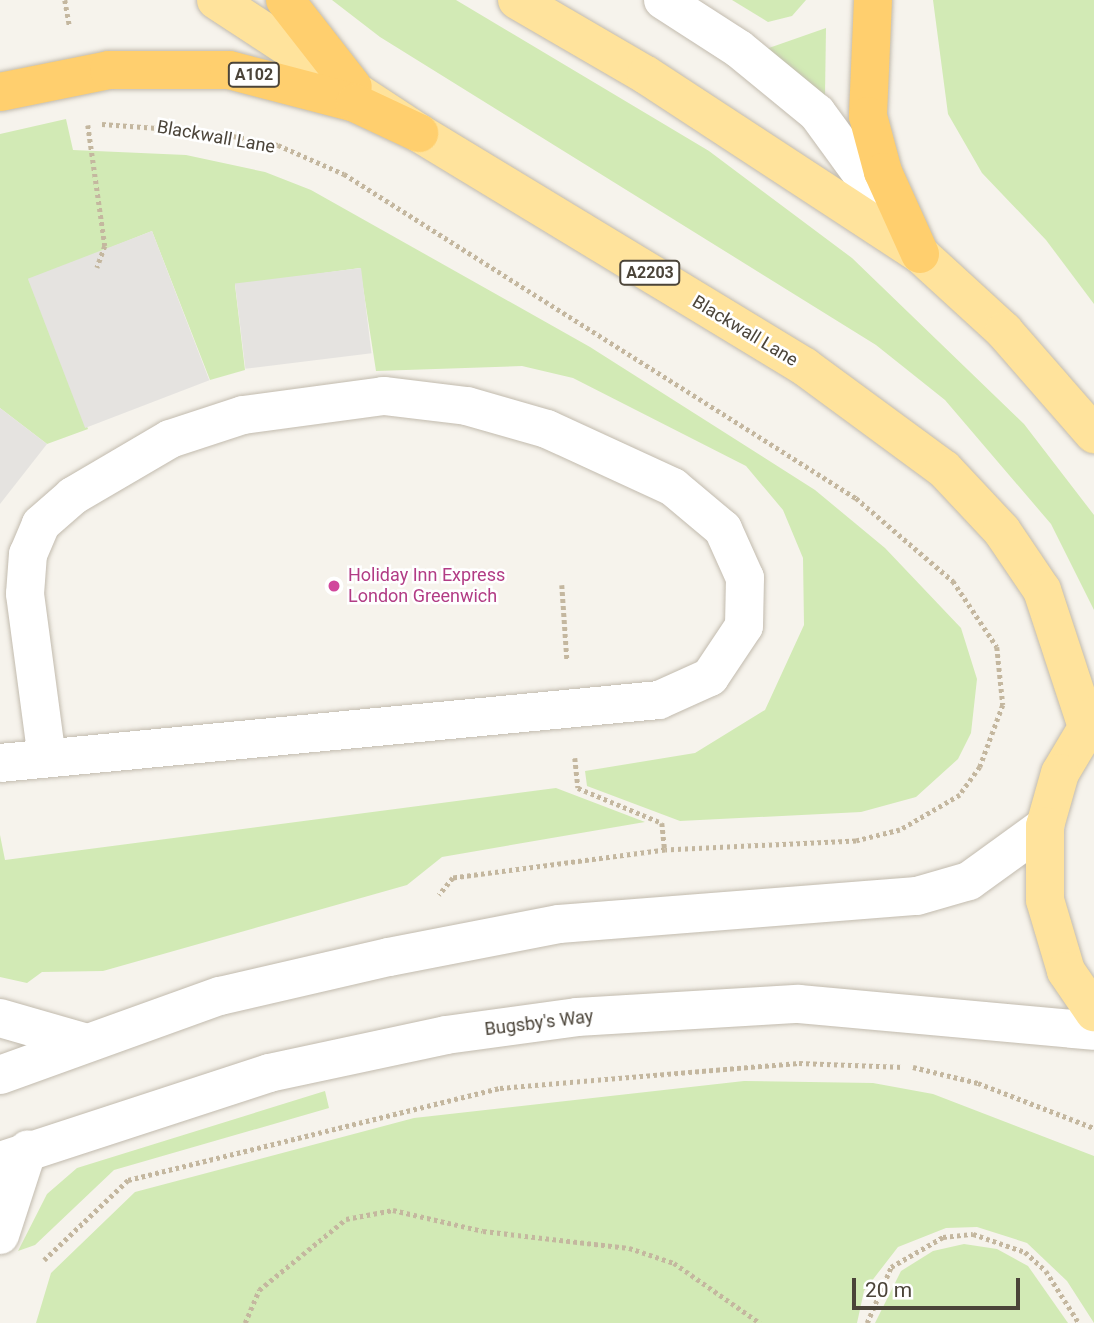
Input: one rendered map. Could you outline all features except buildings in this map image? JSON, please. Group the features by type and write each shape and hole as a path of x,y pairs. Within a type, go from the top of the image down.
{"highway":[{"name":"A2203","path":"285,0 353,87"},
{"path":"873,0 868,116 883,172 920,254"},
{"name":"A102","path":"0,92 109,70 229,69 355,103 419,133"}],"main road":[{"name":"Blackwall Lane","path":"216,0 353,87 419,133 805,367 944,469 1002,531 1042,590 1090,720"},
{"path":"535,5 920,254 1004,331 1094,434"},
{"path":"1090,720 1060,773 1045,826 1045,900 1066,971 1094,1012"}],"street":[{"path":"663,0 739,49 817,113 920,254"},
{"path":"0,763 659,699 710,677 744,626 745,578 723,529 673,487 547,429 467,406 384,397 243,415 170,439 73,496 41,524 28,554 25,594 47,758"},
{"path":"0,1074 83,1042 220,996 559,924 917,897 969,881 1045,826"},
{"name":"Bugsby's Way","path":"14,1155 269,1073 446,1035 577,1017 799,1004 1094,1031"},
{"path":"0,1018 83,1042"},
{"path":"0,1236 14,1155"}],"path":[{"name":"Blackwall Lane","path":"106,124 213,132 278,145 344,174 776,442 909,540 983,618 1003,678 997,734 960,795 900,830 856,841 665,850 453,878"},
{"path":"88,125 105,246 97,268"},
{"path":"39,1265 128,1180 500,1087 799,1063 913,1067 978,1083 1094,1128"},
{"path":"245,1323 259,1290 346,1219 393,1210 483,1231 523,1230 629,1248 674,1263 760,1323"},
{"path":"867,1323 891,1267 943,1237 973,1234 1025,1252 1046,1271 1079,1323"}],"green space":[{"path":"332,0 456,0 709,151 852,258 1024,424 1094,515 1094,610 1051,524 945,400 876,345 380,37"},
{"path":"732,0 806,0 792,16 768,22"},
{"path":"933,0 1094,0 1094,304 1046,240 982,173 948,114"},
{"path":"826,28 825,95 766,49"},
{"path":"66,119 73,150 186,155 265,172 311,190 590,347 815,490 885,548 961,628 977,679 971,733 958,759 916,797 861,812 680,821 587,786 585,771 695,753 765,710 804,625 803,558 783,510 746,466 573,378 522,366 376,371 360,268 235,285 245,370 210,380 152,231 29,280 88,429 47,444 0,408 0,134"},
{"path":"556,788 645,822 442,857 407,885 103,971 42,972 27,983 0,977 0,835 5,860"},
{"path":"744,1081 873,1083 933,1094 1094,1156 1094,1323 1067,1281 1027,1243 977,1227 946,1228 898,1247 864,1291 857,1323 36,1323 51,1273 135,1192 414,1118"},
{"path":"325,1091 329,1108 114,1170 35,1245 18,1251 47,1194 77,1168"},
{"path":"964,1244 997,1249 1028,1266 1068,1323 875,1323 901,1271 933,1251"}],"shaded area":[{"path":"152,231 209,380 85,428 28,279"},
{"path":"361,268 371,353 245,369 235,283"},
{"path":"0,408 47,444 0,504"}],"place":[{"name":"Holiday Inn Express London Greenwich","path":"334,586"}]}
